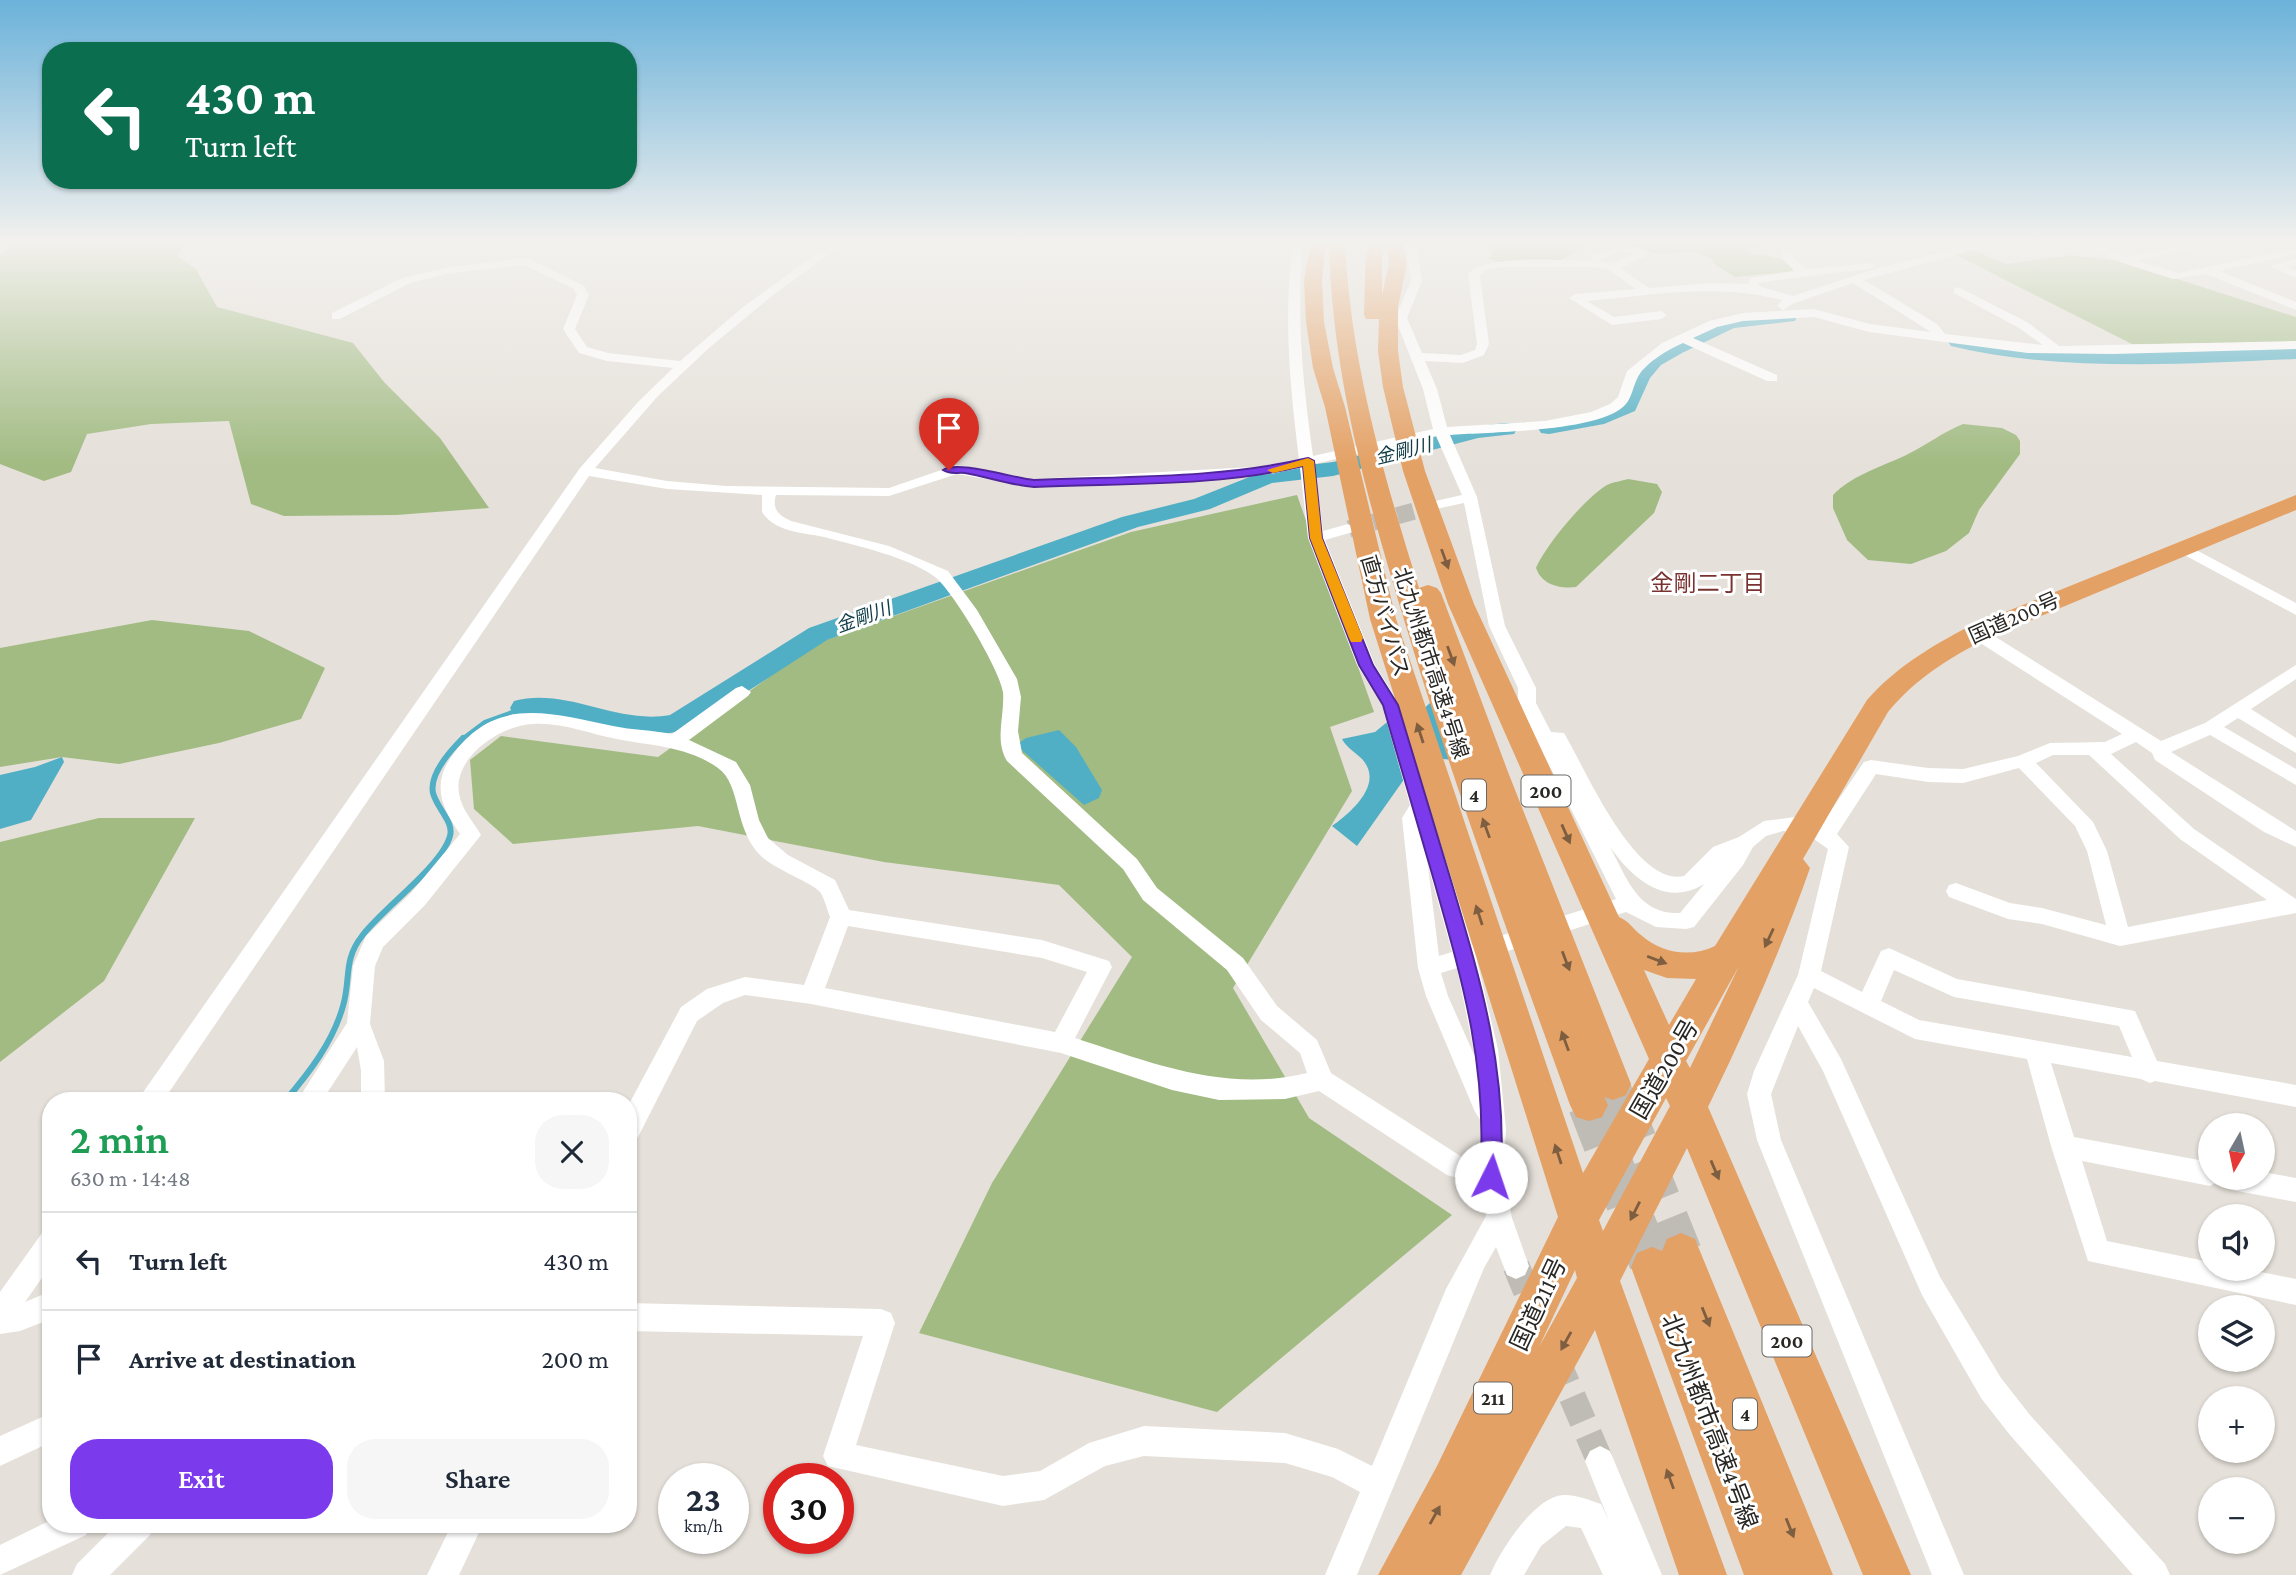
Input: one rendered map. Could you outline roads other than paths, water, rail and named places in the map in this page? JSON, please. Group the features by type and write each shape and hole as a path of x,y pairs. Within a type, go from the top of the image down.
{"highway":[{"name":"直方バイパス","path":"1308,318 1323,368 1382,478 1461,604 1614,902 1668,1061 1689,1107"},
{"name":"4","path":"1325,318 1338,371 1357,414"},
{"path":"1343,318 1357,414"},
{"path":"1358,318 1366,369 1363,440"},
{"path":"1372,318 1378,407"},
{"name":"直方バイパス","path":"1390,318 1388,351 1404,432 1382,478 1383,619 1399,701 1422,787 1578,1219"},
{"name":"北九州都市高速4号線","path":"1357,414 1363,440 1382,478 1434,609 1613,1084"},
{"name":"北九州都市高速4号線","path":"1382,478 1468,777 1589,1105"},
{"name":"国道200号","path":"1599,1281 1689,1107 1877,707 1896,684 1944,650 1977,633 2296,502"},
{"name":"国道200号","path":"1578,1219 1749,917 1817,831"},
{"path":"1614,902 1618,934 1634,949 1655,961 1694,967 1712,965 1729,955"},
{"name":"国道200号","path":"1689,1107 1887,1575"},
{"name":"200","path":"1578,1219 1701,1564"},
{"name":"国道211号","path":"1402,1575 1453,1482 1578,1219"},
{"name":"北九州都市高速4号線","path":"1768,1575 1667,1260 1809,1575"},
{"path":"1761,1280 1864,1575"},
{"name":"国道211号","path":"1434,1575 1599,1281"}],"street":[{"path":"574,318 569,329 583,350 607,357 683,365"},
{"path":"155,1092 585,471 662,385 739,318"},
{"path":"1301,318 1294,368 1316,538 1366,665 1399,701"},
{"path":"1401,318 1430,389 1441,431 1470,496 1497,626 1527,688 1586,790 1617,839 1644,873 1668,885 1681,886 1693,882 1706,872 1720,851 1745,842 1762,829 1788,822 1817,831 1839,847 1810,975 1766,1071 1759,1094 1769,1140 1948,1575"},
{"path":"1415,357 1463,359 1479,352 1483,344 1480,318"},
{"path":"1606,318 1612,321 1641,318"},
{"path":"585,471 667,485 771,491 889,492 956,469 1034,483 1271,470 1441,431 1545,425 1595,415 1615,407 1624,398 1632,374 1648,359 1682,338 1713,324 1741,318"},
{"path":"1827,318 1849,325 2028,349 2257,348 2296,345"},
{"path":"1917,318 1933,327 1939,335"},
{"path":"2009,318 2057,350"},
{"path":"1682,338 1772,378"},
{"path":"771,491 766,504 768,512 782,523 876,548 929,567 948,581 1007,677 1012,701 1009,746 1014,756 1130,864 1150,894 1235,964 1269,1013 1309,1048 1322,1080 1456,1167 1491,1177"},
{"path":"1436,505 1470,496"},
{"path":"1316,538 1348,529"},
{"path":"2183,548 2296,610"},
{"path":"1977,633 2160,749 2162,755 2271,827 2296,840"},
{"path":"2160,749 2211,727 2296,671"},
{"path":"1527,688 1527,703 1614,902 1670,924 1686,921 1739,856 1745,842"},
{"path":"675,741 742,692"},
{"path":"2239,710 2296,747"},
{"path":"315,1092 358,1025 364,966 374,942 418,899 471,835 449,802 447,785 454,766 477,737 492,728 520,719 552,718 620,734 675,741 728,766 746,794 750,823 766,851 828,886 841,916 810,995"},
{"path":"2211,727 2296,778"},
{"path":"1817,831 1871,767 1928,775 1964,776 2023,761 2050,749 2108,748 2137,734"},
{"path":"2092,748 2187,834 2291,906"},
{"path":"2023,761 2083,822 2097,851 2120,937"},
{"path":"1422,787 1412,818 1437,965 1437,996 1494,1129"},
{"path":"1422,787 1475,993 1486,1049 1494,1129 1491,1177 1499,1218 1513,1258 1475,1259"},
{"path":"1956,891 2008,911 2042,916 2120,937 2291,906"},
{"path":"1437,965 1614,902"},
{"path":"841,916 1042,949 1101,967 1061,1043"},
{"path":"1868,1004 1889,957 1954,988 2127,1018 2150,1073"},
{"path":"1810,975 1915,1029 2150,1073 2296,1096"},
{"path":"637,1114 689,1014 715,996 745,986 810,995 1061,1043 1172,1080 1219,1090 1285,1089 1322,1080"},
{"path":"1797,1004 1833,1066 1931,1286 1991,1388 2020,1425 2154,1575"},
{"path":"358,1025 368,1040 373,1092"},
{"path":"2036,1051 2097,1252 2296,1293"},
{"path":"2063,1146 2198,1172"},
{"path":"2275,1186 2296,1190"},
{"path":"1341,1575 1475,1259 1499,1218"},
{"path":"42,1255 0,1318 14,1319 42,1309"},
{"path":"637,1317 881,1323 838,1456 1003,1490 1044,1485 1099,1453 1144,1441 1285,1448 1338,1464 1379,1486"},
{"path":"0,1451 42,1431"},
{"path":"1600,1461 1646,1575"},
{"path":"1506,1575 1530,1535 1562,1510 1590,1515 1619,1575"},
{"path":"0,1561 57,1533"},
{"path":"88,1575 130,1533"},
{"path":"443,1575 464,1533"}],"water":[{"path":"1430,703 1476,762 1443,759 1405,778 1357,846 1332,826 1355,806 1370,778 1362,759 1342,739 1375,732 1386,723 1420,712"},
{"path":"1059,730 1076,747 1102,790 1099,798 1084,805 1016,745 1026,738"},
{"path":"62,757 64,762 31,820 0,829 0,775"}],"waterway":[{"name":"金剛川","path":"1549,428 1597,420 1628,407 1641,376 1654,361 1730,323 1783,318"},
{"name":"金剛川","path":"1958,342 2084,356 2211,357 2296,353"},
{"name":"金剛川","path":"524,708 576,710 643,726 679,722 818,634 1130,522 1202,504 1267,477 1333,469 1477,432 1506,429"},
{"path":"462,740 485,722 524,708"},
{"path":"292,1092 327,1044 339,1019 352,953 356,945 371,925 424,874 445,848 450,828 433,793 434,778 442,763 462,740"}],"tunnel":[{"path":"1349,529 1436,505"},
{"path":"1613,1084 1621,1103"},
{"path":"1620,1102 1681,1253"},
{"path":"1589,1105 1652,1267"},
{"path":"1516,1266 1534,1309"},
{"path":"1556,1359 1600,1461"}],"district":[{"name":"金剛二丁目","path":"1708,583"}]}
